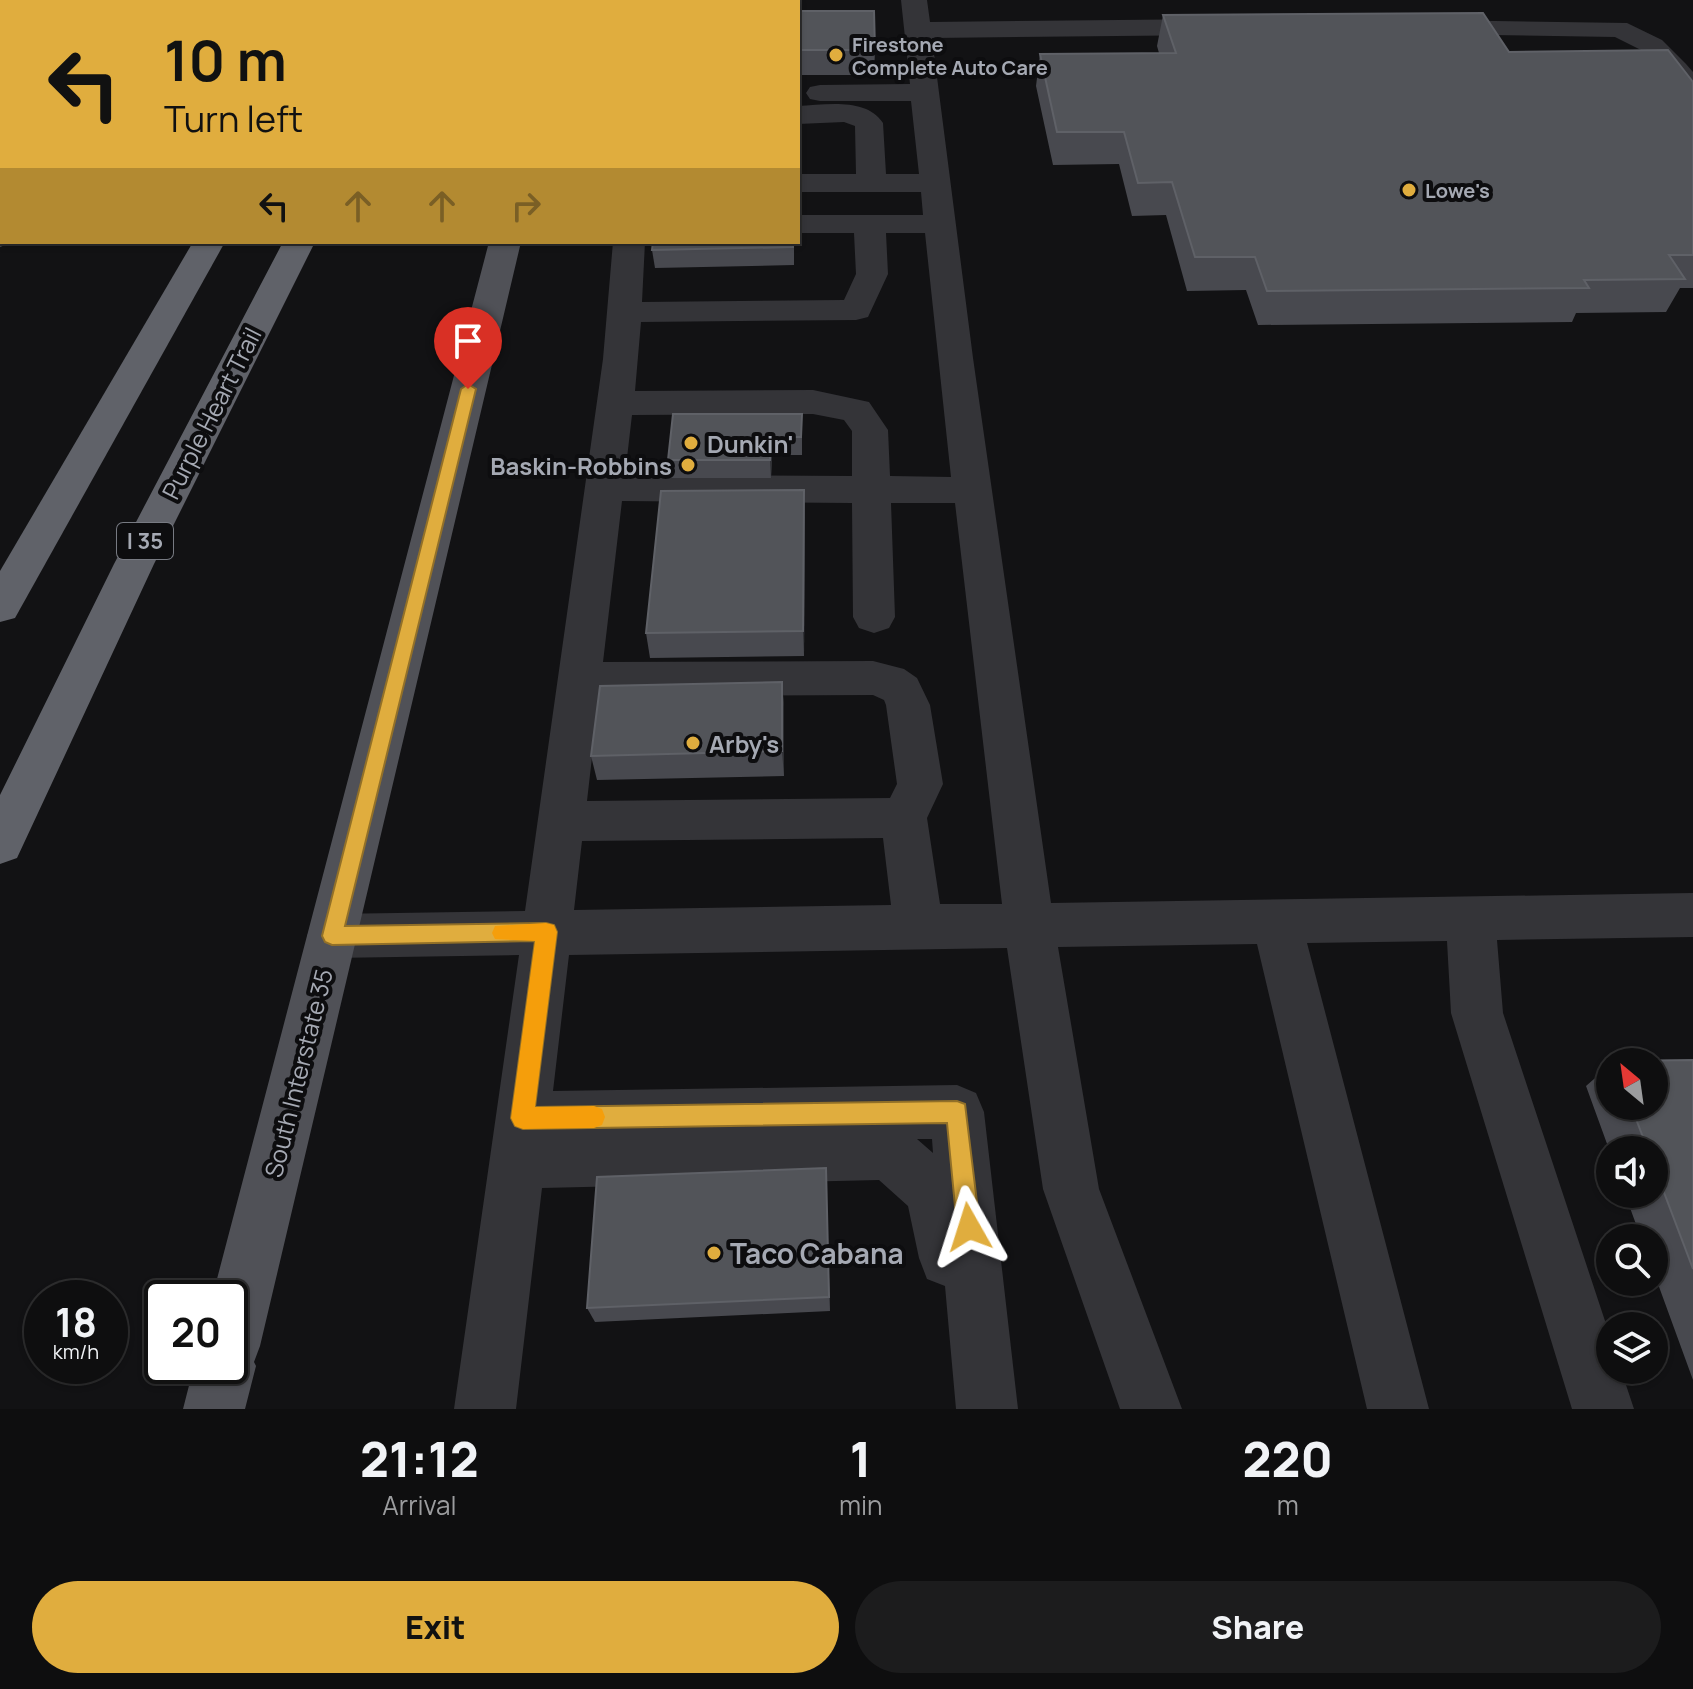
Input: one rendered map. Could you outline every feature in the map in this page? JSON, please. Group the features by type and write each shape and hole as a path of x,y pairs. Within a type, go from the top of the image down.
{"highway":[{"path":"0,607 208,244"},
{"name":"Purple Heart Trail","path":"0,844 134,564 298,244"}],"main road":[{"name":"South Interstate 35","path":"246,1280 505,244"},
{"path":"214,1409 220,1384"}],"lane":[{"path":"1151,1409 1071,1189 1029,925 972,490 916,15 1240,27"},
{"path":"1399,28 1618,29 1680,39"},
{"path":"1641,35 1659,49 1693,90"},
{"path":"800,93 925,92"},
{"path":"800,115 850,114 862,117 869,123 871,178"},
{"path":"800,131 823,132 838,146 840,160 848,166 938,203"},
{"path":"800,183 871,178"},
{"path":"800,224 870,224 938,203"},
{"path":"856,310 872,274 870,224"},
{"path":"800,231 842,241 853,251 856,310"},
{"path":"485,1409 614,411 629,244"},
{"path":"623,312 856,310"},
{"path":"614,411 810,417 838,432 846,445 849,468 859,490 874,617"},
{"path":"604,488 972,490"},
{"path":"579,679 873,678 889,681 902,690 908,705 920,784 904,818 918,927"},
{"path":"561,821 904,818"},
{"path":"332,936 1693,915"},
{"path":"1471,919 1477,1013 1603,1409"},
{"path":"1277,922 1398,1409"},
{"path":"520,1139 957,1112 987,1409"},
{"path":"520,1139 889,1152 933,1190 948,1261 980,1342"}],"building":[{"path":"800,11 874,11 875,50 800,50"},
{"name":"Lowe's","path":"1483,13 1509,52 1668,50 1693,82 1693,255 1669,255 1685,279 1584,280 1589,288 1267,291 1255,257 1195,257 1172,182 1138,183 1124,132 1057,132 1040,54 1176,53 1163,15"},
{"path":"653,244 793,244 793,247 652,250"},
{"path":"673,414 802,414 801,437 771,437 770,460 668,460"},
{"path":"804,490 803,631 646,633 661,491"},
{"name":"Arby's","path":"782,682 782,751 591,756 600,686"},
{"path":"1668,1060 1693,1060 1693,1269 1668,1203 1668,1136 1643,1136 1636,1120 1668,1120"},
{"name":"Taco Cabana","path":"826,1168 829,1297 587,1308 597,1177"}],"slow traffic":[{"path":"502,933 546,932 523,1118 594,1117"}],"place":[{"name":"Firestone Complete Auto Care","path":"836,55"},
{"name":"Lowe's","path":"1409,190"},
{"name":"Dunkin'","path":"691,443"},
{"name":"Baskin-Robbins","path":"688,465"},
{"name":"Arby's","path":"693,743"},
{"name":"Taco Cabana","path":"714,1253"}],"route":[{"path":"468,389 332,936 546,932 523,1118 957,1112 969,1227"}]}
